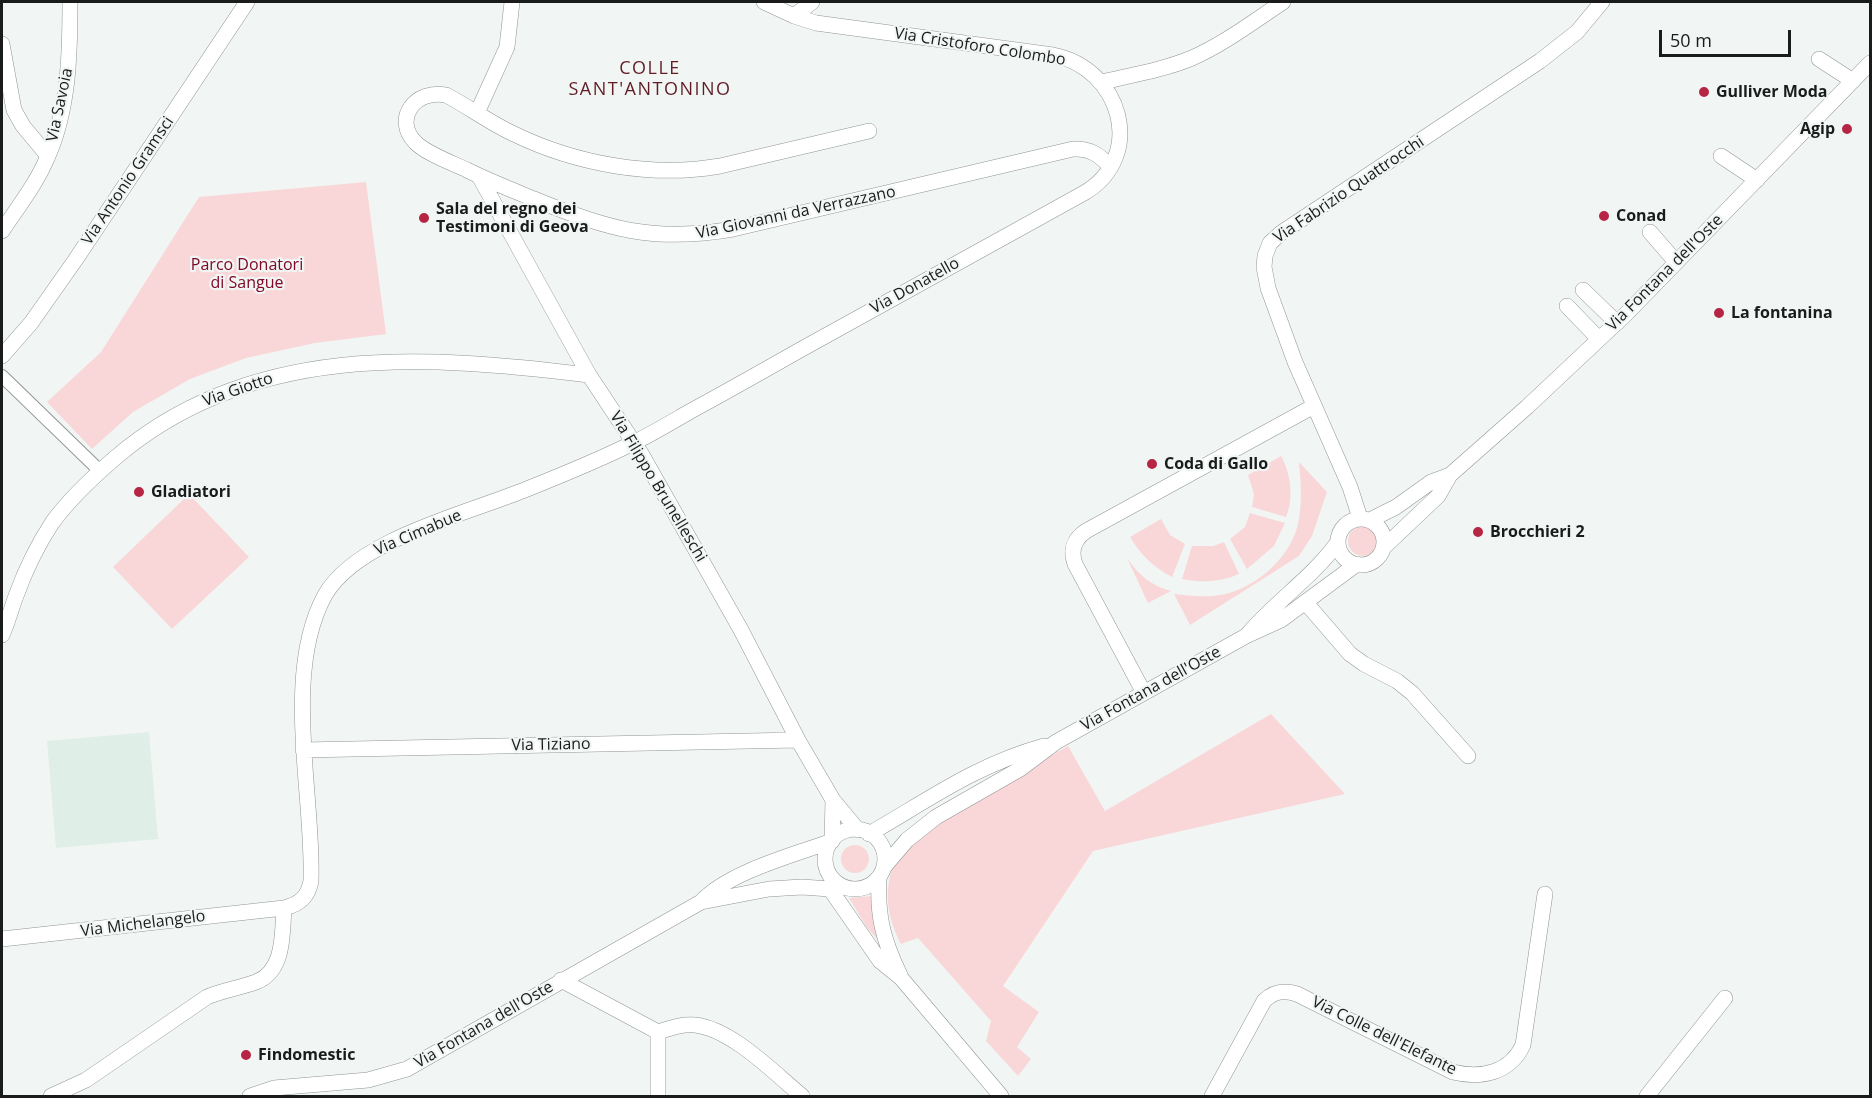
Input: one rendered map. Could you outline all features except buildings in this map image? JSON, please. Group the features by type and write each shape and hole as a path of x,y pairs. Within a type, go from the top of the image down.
{"street":[{"name":"Via Savoia","path":"4,220 38,176 48,156 58,125 70,53 70,2"},
{"name":"Via Antonio Gramsci","path":"2,356 39,312 247,2"},
{"path":"512,2 507,47 477,113 512,134 545,148 615,165 670,171 695,170 870,131"},
{"name":"Via Cristoforo Colombo","path":"764,2 794,16 826,24 1062,57 1082,65 1102,82"},
{"path":"794,16 812,2"},
{"path":"1102,82 1166,67 1200,54 1283,2"},
{"name":"Via Fabrizio Quattrocchi","path":"1365,519 1295,362 1268,288 1264,262 1270,243 1281,233 1540,62 1578,32 1602,2"},
{"path":"2,44 14,110 23,126 48,156"},
{"path":"1819,58 1852,81"},
{"name":"Via Fontana dell'Oste","path":"1365,519 1396,507 1431,483 1450,475 1527,407 1617,323 1870,63"},
{"name":"Via Donatello","path":"634,443 1084,193 1102,178 1110,166 1118,145 1119,125 1113,102 1102,82"},
{"name":"Via Giovanni da Verrazzano","path":"477,113 446,95 428,94 413,105 406,121 411,138 417,145 479,176 576,216 604,226 634,232 687,236 745,226 1073,149 1087,149 1096,153 1110,166"},
{"path":"1721,156 1757,180"},
{"name":"Via Filippo Brunelleschi","path":"479,176 588,375 634,443 741,630 798,740 833,800 864,832"},
{"path":"1650,232 1676,262"},
{"path":"1583,290 1617,323"},
{"path":"1567,306 1599,339"},
{"name":"Via Giotto","path":"2,635 21,582 42,539 58,515 100,471 147,433 186,409 225,392 278,375 352,364 415,361 478,362 588,375"},
{"path":"2,376 100,471"},
{"path":"1144,693 1075,564 1073,551 1076,539 1086,531 1314,406"},
{"name":"Via Cimabue","path":"284,908 292,906 305,897 312,881 303,750 305,682 312,633 325,597 346,571 372,551 396,539 525,490 634,443"},
{"name":"Via Fontana dell'Oste","path":"1383,548 1438,496 1450,475"},
{"path":"1365,519 1382,531 1383,548 1380,556 1374,561 1357,564 1343,557 1338,535 1346,523 1365,519"},
{"name":"Via Fontana dell'Oste","path":"1246,636 1264,615 1308,577 1338,542"},
{"name":"Via Fontana dell'Oste","path":"881,872 907,840 928,822 1020,770 1056,742 1246,636 1281,620 1357,564"},
{"path":"1306,603 1350,654 1397,681 1412,693 1468,756"},
{"name":"Via Tiziano","path":"303,750 798,740"},
{"name":"Via Fontana dell'Oste","path":"864,832 977,770 1007,757 1056,742"},
{"path":"832,841 833,800"},
{"path":"901,978 885,943 878,908 881,872 885,857 882,848 877,839 864,832 848,830 839,834 827,849 825,858 833,886 880,961 901,978 1001,1096"},
{"name":"Via Fontana dell'Oste","path":"250,1096 274,1088 368,1080 399,1072 415,1065 701,902 714,890 745,873 832,841"},
{"path":"833,886 864,888 872,884 881,872"},
{"name":"Via Fontana dell'Oste","path":"701,902 770,889 833,886"},
{"name":"Via Colle dell'Elefante","path":"1212,1096 1264,1001 1269,996 1287,991 1453,1072 1473,1075 1502,1070 1515,1058 1523,1045 1545,894"},
{"path":"51,1096 86,1080 207,997 264,978 271,973 279,954 284,908"},
{"name":"Via Michelangelo","path":"2,939 284,908"},
{"path":"561,980 658,1032 686,1025 702,1026 717,1032 746,1050 802,1096"},
{"path":"1647,1096 1725,998"},
{"path":"658,1032 658,1096"}],"shaded area":[{"path":"149,732 158,839 56,848 47,741"}],"green space":[{"name":"Parco Donatori di Sangue","path":"366,182 386,334 315,343 246,358 190,379 133,412 92,449 47,402 101,352 199,197"},
{"path":"1281,456 1290,486 1290,502 1286,517 1252,507 1254,494 1248,475"},
{"path":"1299,462 1327,492 1312,536 1299,556 1190,625 1174,594 1212,596 1236,591 1258,579 1285,553 1296,531 1300,514"},
{"path":"189,494 249,557 172,629 113,567"},
{"path":"1250,513 1285,523 1274,546 1247,569 1230,539 1245,527"},
{"path":"1161,519 1170,535 1185,544 1172,577 1148,560 1130,537"},
{"path":"1363,526 1374,530 1378,541 1374,552 1363,556 1352,552 1348,541 1352,530"},
{"path":"1224,542 1239,574 1211,581 1182,579 1192,546 1213,546"},
{"path":"1127,558 1146,579 1171,591 1148,603"},
{"path":"1271,714 1345,794 1093,851 1003,986 1039,1012 1017,1047 1031,1059 1018,1076 986,1041 991,1021 918,938 901,944 889,909 888,885 895,862 903,848 920,830 1068,746 1105,811"},
{"path":"855,845 865,849 869,859 865,869 855,873 845,869 841,859 845,849"},
{"path":"872,896 877,939 849,898"}],"place":[{"name":"Gulliver Moda","path":"1704,92"},
{"name":"Agip","path":"1847,129"},
{"name":"Conad","path":"1604,216"},
{"name":"Sala del regno dei Testimoni di Geova","path":"424,218"},
{"name":"La fontanina","path":"1719,313"},
{"name":"Coda di Gallo","path":"1152,464"},
{"name":"Gladiatori","path":"139,492"},
{"name":"Brocchieri 2","path":"1478,532"},
{"name":"Findomestic","path":"246,1055"}],"district":[{"name":"COLLE SANT'ANTONINO","path":"650,79"}]}
